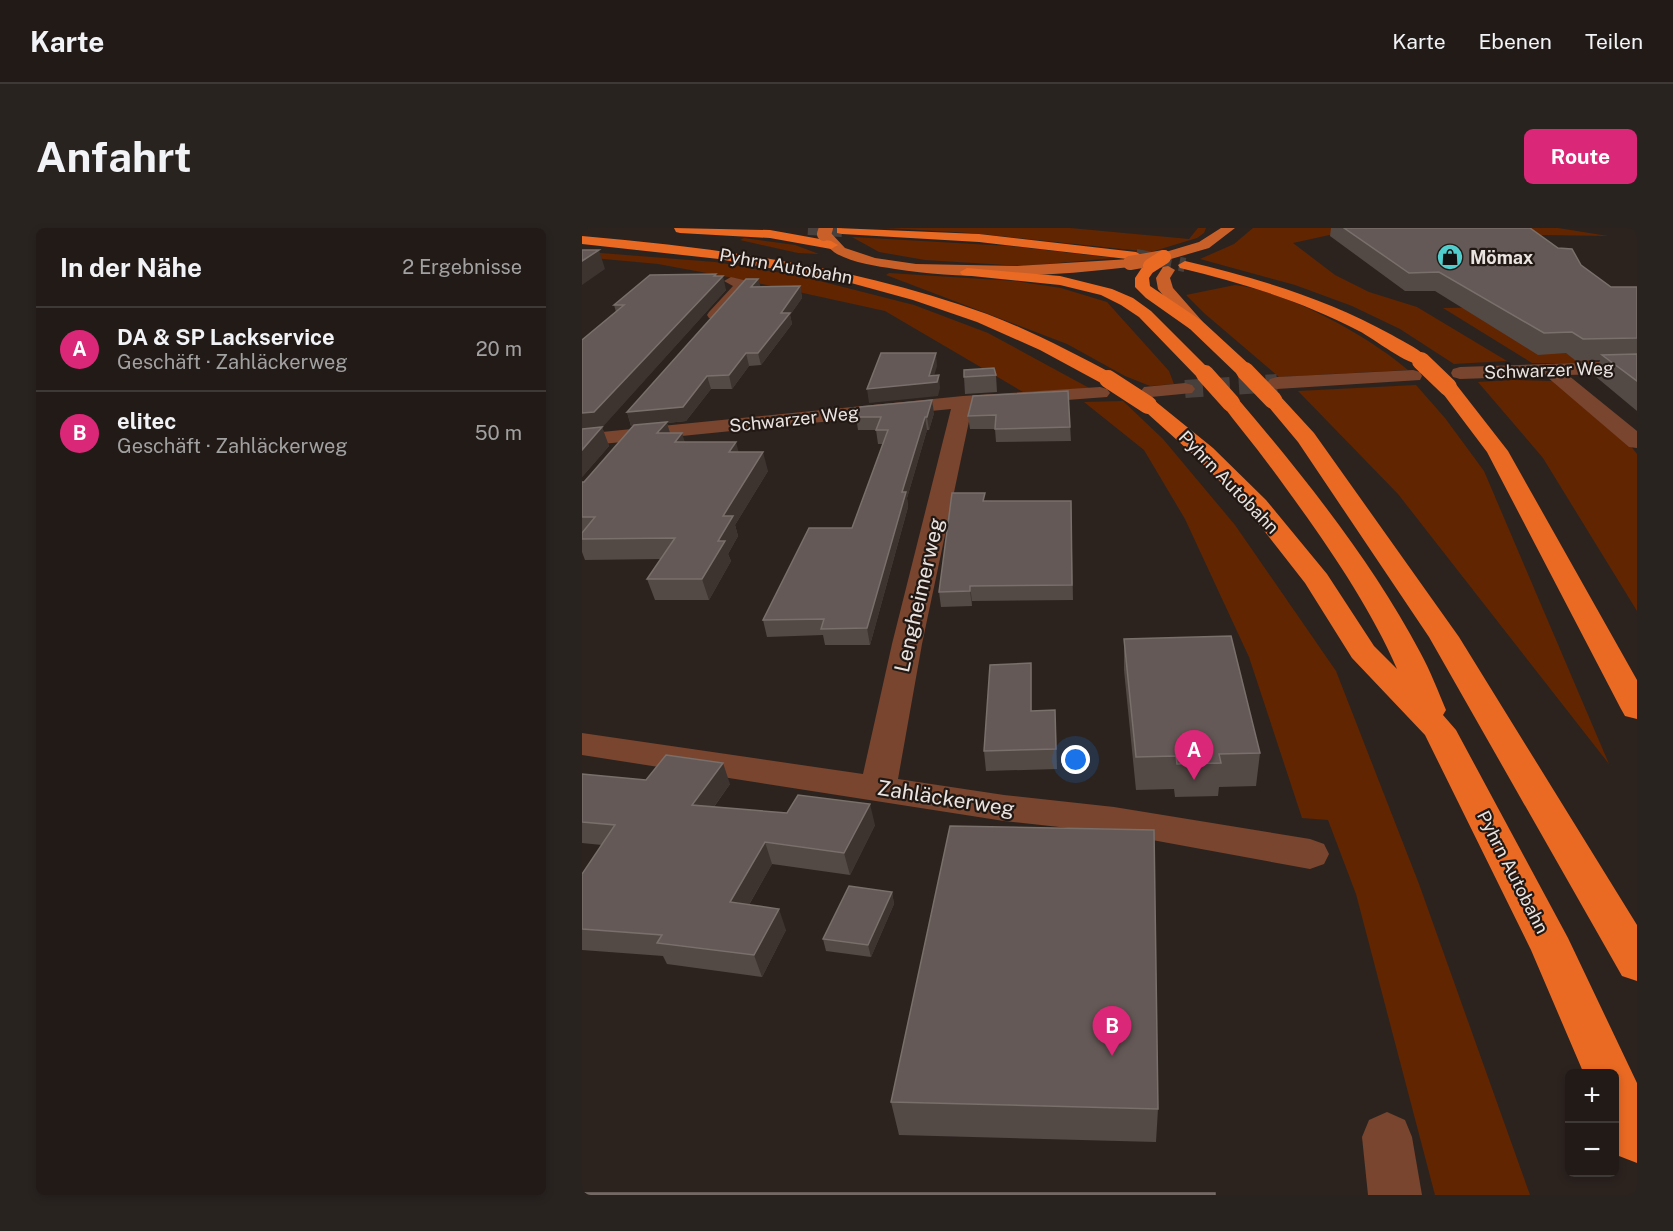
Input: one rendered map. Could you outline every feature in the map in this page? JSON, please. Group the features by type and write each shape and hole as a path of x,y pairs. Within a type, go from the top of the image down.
{"highway":[{"path":"665,228 827,236"},
{"name":"Pyhrn Autobahn","path":"800,228 808,228"},
{"path":"842,230 979,238 1133,259"},
{"name":"Pyhrn Autobahn","path":"582,240 695,250 809,268 880,284 952,306 1013,330 1104,386 1149,398 1257,505 1317,580 1363,652 1439,730 1553,950 1606,1069"},
{"path":"582,248 715,258 775,267 809,268"},
{"path":"1637,709 1535,517 1454,380 1417,368 1372,329 1319,304 1248,280 1176,261 1150,266 1142,278 1143,287 1150,295 1196,325 1245,371 1275,392 1444,637 1637,963"},
{"path":"967,272 1072,284 1119,298 1136,306 1145,314 1205,374 1256,433 1329,533 1401,645 1439,730"},
{"path":"1619,1098 1637,1138"}],"main road":[{"path":"1196,325 1166,289 1163,278 1176,261 1229,228"},
{"path":"827,236 858,256 885,263 967,272 1062,270 1133,259 1176,261 1222,244 1243,228"}],"street":[{"path":"705,327 743,284 731,281"},
{"name":"Schwarzer Weg","path":"1454,380 1551,370 1637,367"},
{"path":"1275,392 1417,368"},
{"path":"1551,370 1637,442"},
{"name":"Schwarzer Weg","path":"582,440 608,437 628,427 963,402 1104,386"},
{"path":"1149,398 1185,389"},
{"name":"Lengheimerweg","path":"878,788 907,644 963,402"},
{"path":"611,460 628,427"},
{"name":"Zahläckerweg","path":"582,744 1004,808 1114,820 1310,854"},
{"path":"1387,1137 1395,1195"}],"shaded area":[{"path":"885,228 1070,228 1189,239 1198,228 1206,228 1204,233 1197,238 1151,252 971,233"},
{"path":"1253,228 1558,228 1608,236 1343,232 1293,243 1335,275 1369,292 1417,307 1507,361 1454,364 1400,329 1352,306 1295,285 1200,259 1234,244"},
{"path":"852,237 1009,246 1114,258 1024,266 925,260 879,252"},
{"path":"744,238 795,245 819,254 798,253 740,240"},
{"path":"588,252 715,262 800,276 914,305 988,333 1091,389 1023,392 885,311 658,264 582,257"},
{"path":"889,273 1014,281 1061,288 1107,302 1169,371 1174,384 1150,386 1125,376 1067,344 886,275"},
{"path":"1235,285 1278,296 1326,317 1372,343 1408,370 1279,377 1186,295"},
{"path":"1637,305 1588,360 1602,363 1532,363 1443,308"},
{"path":"1553,381 1630,445 1637,454 1637,611 1543,458 1478,382"},
{"path":"1416,385 1445,418 1484,471 1609,764 1398,494 1298,391"},
{"path":"1123,401 1163,439 1235,525 1336,671 1419,884 1530,1195 1435,1195 1356,894 1328,820 1302,818 1249,657 1185,519 1144,450 1084,402"}],"building":[{"path":"1344,228 1530,228 1558,248 1572,249 1581,265 1611,287 1637,287 1637,338 1583,339 1572,332 1544,333 1439,272 1409,273"},
{"path":"582,250 599,250 582,261"},
{"path":"716,274 714,276 723,276 594,412 582,413 582,340 624,305 614,305 650,275"},
{"path":"746,279 758,279 751,287 800,286 781,313 790,313 758,353 746,353 729,375 707,376 683,407 627,412"},
{"path":"881,353 936,353 929,376 939,375 937,382 867,389"},
{"path":"1637,354 1637,381 1602,355"},
{"path":"994,368 996,375 964,377 964,370"},
{"path":"1068,391 1070,427 995,429 996,415 968,416 973,396"},
{"path":"932,400 902,492 906,492 867,628 821,629 824,619 763,620 809,528 852,528 888,430 876,430 881,417 856,417 860,407"},
{"path":"667,422 657,433 682,433 675,442 736,442 729,452 763,452 723,516 733,516 718,541 725,541 702,579 647,579 675,538 582,539 582,533 595,517 582,517 582,482 634,425"},
{"path":"602,427 582,450 582,429"},
{"path":"952,493 985,493 983,501 1071,501 1072,585 970,586 970,591 939,592"},
{"path":"1231,636 1260,753 1219,754 1221,763 1177,764 1176,756 1136,757 1124,639"},
{"path":"1031,663 1031,711 1055,710 1056,749 984,751 990,665"},
{"path":"666,755 723,763 692,805 787,813 798,795 870,804 844,853 765,842 730,902 779,909 754,955 657,943 662,935 582,929 582,874 615,825 582,822 582,774 646,780"},
{"path":"950,826 1154,830 1158,1109 891,1102"},
{"path":"849,886 892,892 868,945 823,939"},
{"path":"582,1193 1215,1193 1215,1195 582,1195"}],"tunnel":[{"path":"808,228 842,230"},
{"path":"1136,256 1185,265"},
{"path":"1185,389 1277,383"}],"place":[{"name":"Mömax","path":"1450,257"},
{"name":"DA & SP Lackservice","path":"1194,780"},
{"name":"elitec","path":"1112,1056"}]}
